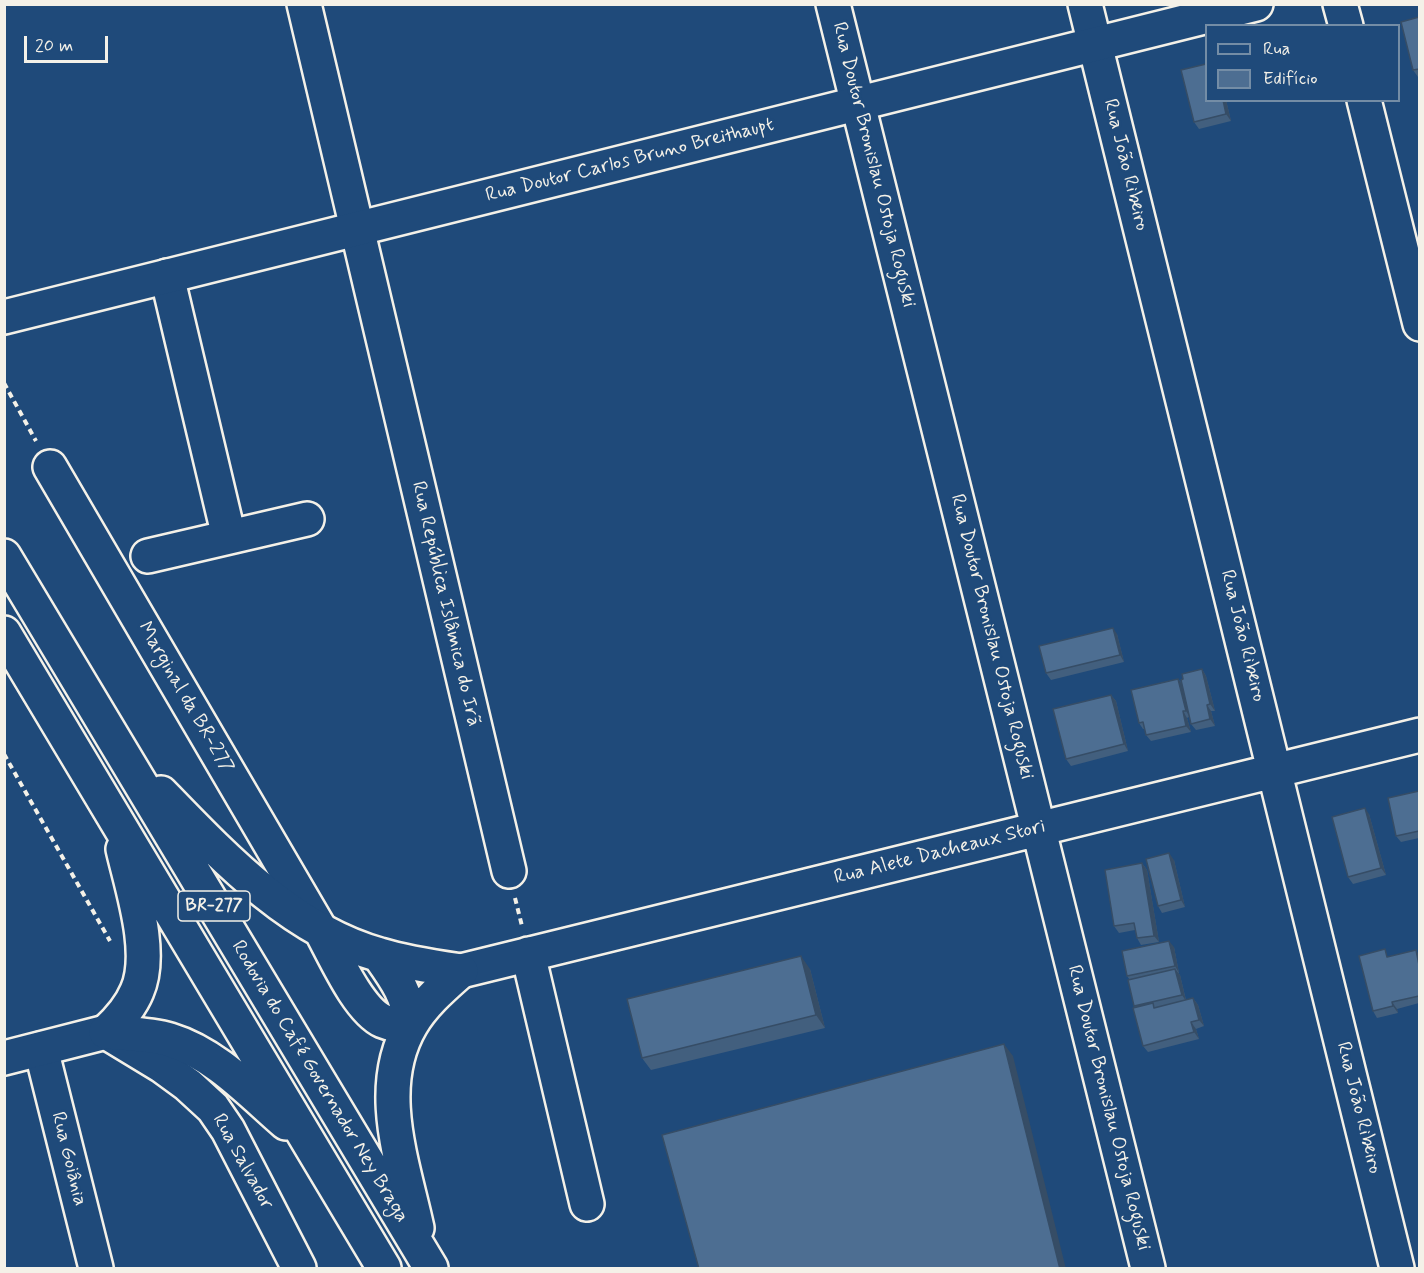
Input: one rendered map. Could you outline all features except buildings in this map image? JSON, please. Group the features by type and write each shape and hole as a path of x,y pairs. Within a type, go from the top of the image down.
{"main road":[{"name":"Rua República Islâmica do Irã","path":"304,4 508,871"},
{"name":"Rua Doutor Bronislau Ostoja Roguski","path":"833,4 1148,1269"},
{"name":"Rua João Ribeiro","path":"1084,4 1397,1269"},
{"name":"Rua Doutor Carlos Bruno Breithaupt","path":"4,317 1256,4"},
{"path":"1340,4 1345,24"},
{"path":"1364,102 1419,324"},
{"path":"167,276 229,537"},
{"name":"Marginal da BR-277","path":"50,466 360,1001 368,1012 381,1021 394,1025 411,1025"},
{"path":"148,556 307,519"},
{"name":"Rodovia do Café Governador Ney Braga","path":"4,556 427,1262"},
{"name":"Rodovia do Café Governador Ney Braga","path":"4,633 384,1269"},
{"name":"Rua Alete Dacheaux Stori","path":"461,971 1419,735"},
{"path":"122,752 212,846 248,879 286,908 351,945 378,955 461,971"},
{"path":"106,1032 124,1014 138,990 143,961 142,931 117,820"},
{"path":"528,954 587,1204"},
{"path":"378,955 405,995 410,1010 411,1025"},
{"path":"427,1262 396,1133 392,1106 393,1081 398,1053 411,1025 426,1005 461,971"},
{"path":"4,1058 106,1032 170,1040 199,1052 224,1069 308,1142"},
{"name":"Rua Salvador","path":"106,1032 162,1066 188,1085 213,1108 228,1130 299,1269"},
{"name":"Rua Goiânia","path":"41,1049 96,1269"}],"path":[{"path":"4,383 50,466"},
{"path":"4,754 115,949"},
{"path":"508,871 528,954"}]}
